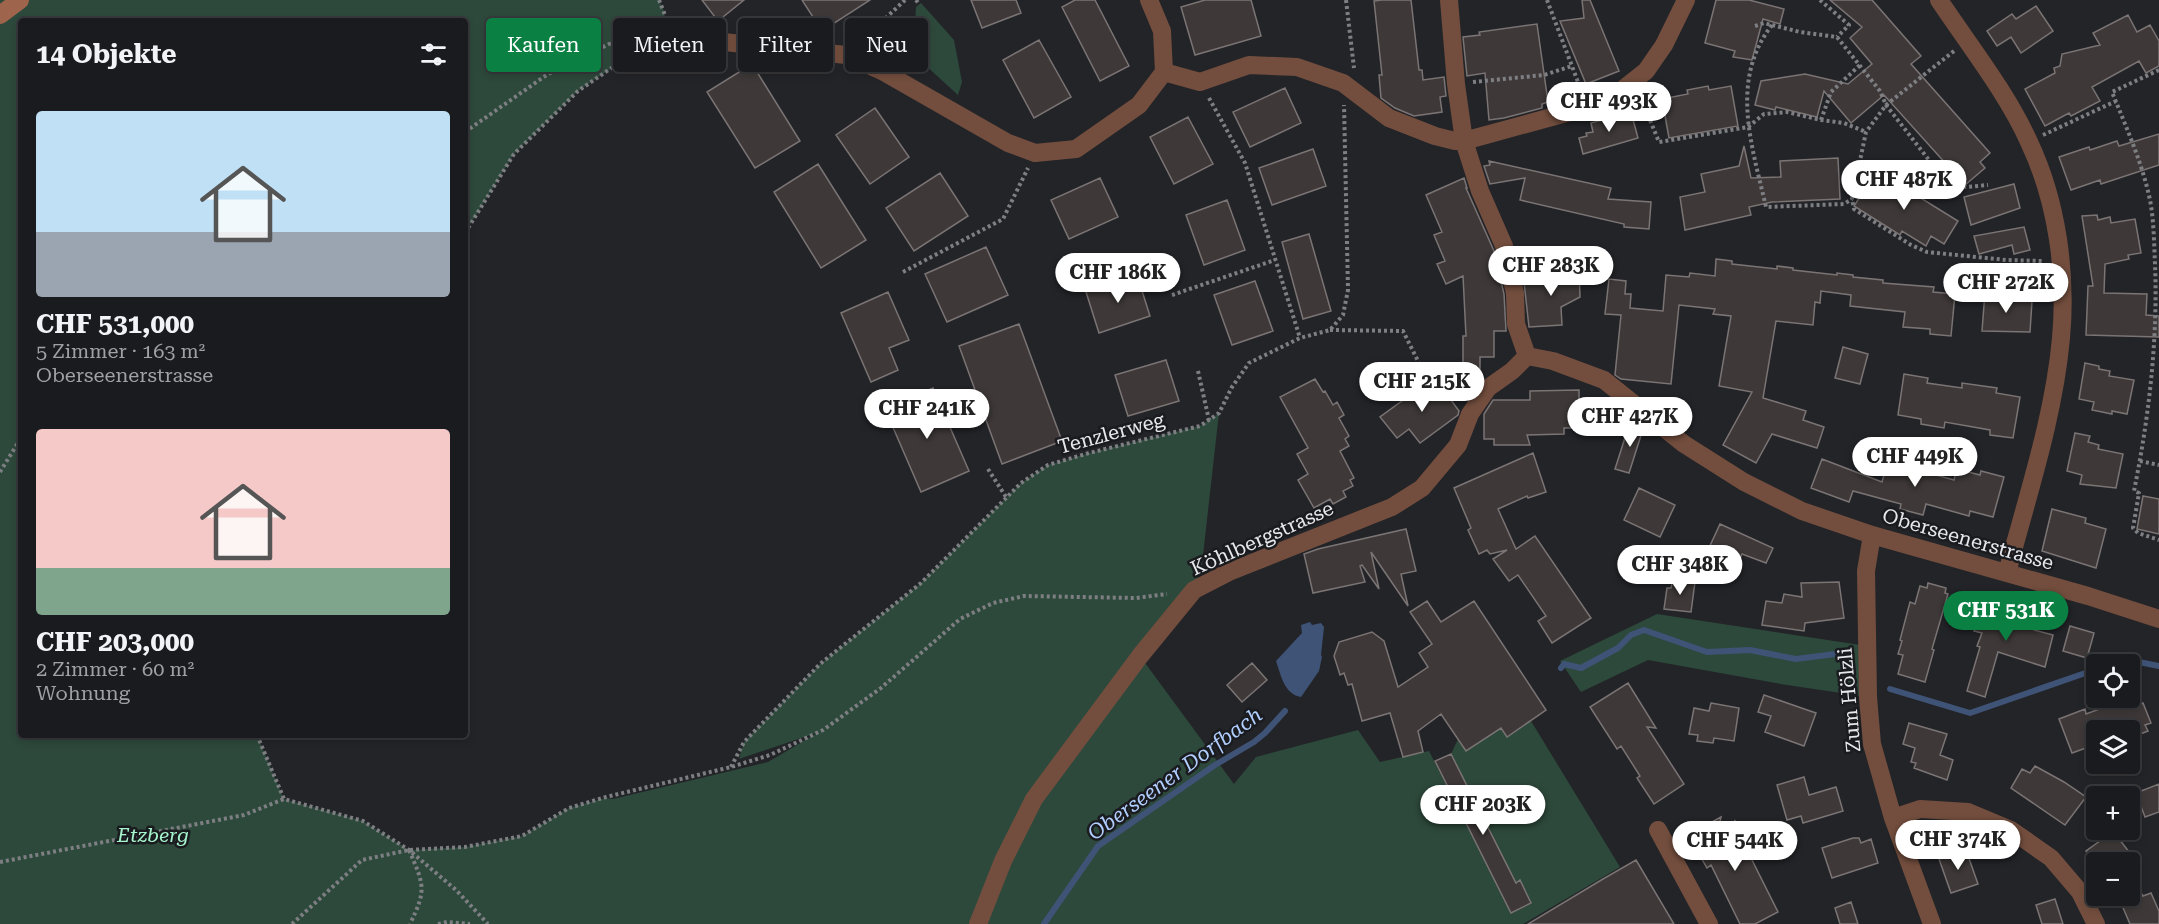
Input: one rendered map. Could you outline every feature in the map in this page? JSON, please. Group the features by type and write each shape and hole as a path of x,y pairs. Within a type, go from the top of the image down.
{"street":[{"path":"0,15 20,0"},
{"path":"884,72 1008,143 1035,153 1076,149 1140,105 1164,72 1162,31 1149,0"},
{"path":"1449,0 1456,84 1464,141 1480,191 1504,246 1515,293 1516,324 1527,356"},
{"path":"1164,72 1200,82 1249,65 1297,67 1350,88 1389,118 1435,136 1464,141 1588,107 1617,94 1646,71 1664,45 1686,0"},
{"path":"1939,0 2014,112 2029,141 2047,190 2060,261 2061,339 2051,405 2007,573"},
{"path":"726,42 845,55"},
{"name":"Oberseenerstrasse","path":"1527,356 1553,361 1604,380 1684,444 1744,482 1802,511 1872,535 2088,596 2159,619"},
{"name":"Köhlbergstrasse","path":"978,924 1003,861 1034,799 1140,656 1194,590 1229,572 1392,507 1422,488 1458,445 1470,414 1488,388 1512,371 1527,356"},
{"name":"Zum Hölzli","path":"1872,535 1866,571 1868,697 1872,744 1893,818 1932,924"},
{"path":"1893,818 1920,808 1968,812 2011,830 2051,858 2080,892 2096,924"},
{"path":"1658,830 1709,924"}],"path":[{"path":"659,0 665,18"},
{"path":"885,18 904,0"},
{"path":"1330,330 1343,315 1348,290 1350,88 1346,0"},
{"path":"1547,0 1588,107"},
{"path":"1820,0 1849,25 1837,37"},
{"path":"1755,26 1764,23 1800,32 1837,37 1880,91 1886,105 1936,169 1953,182 1966,188 1988,185"},
{"path":"1772,25 1761,40 1746,88 1748,127 1766,207 1844,204 1852,199"},
{"path":"1966,42 1886,105 1866,132 1852,199 1854,209 1911,245 1927,252 2006,260 2060,261"},
{"path":"468,130 548,74 613,44"},
{"path":"1821,120 1832,92 1860,65"},
{"path":"468,228 514,154 578,91 613,66"},
{"path":"1456,84 1544,75 1572,66"},
{"path":"2159,70 2112,92 2137,155 2150,201 2154,235 2157,308 2152,374 2134,491 2139,493 2133,528 2138,533 2159,540"},
{"path":"1634,81 1659,142 1748,127 1764,114 1787,112 1845,123 1866,132"},
{"path":"1200,82 1245,163 1300,338"},
{"path":"2029,141 2115,101"},
{"path":"903,272 1003,219 1035,153"},
{"path":"1172,295 1275,260"},
{"path":"1198,371 1209,420 1219,413 1232,387 1249,363 1300,338 1330,330 1403,331 1420,366 1447,385 1453,393"},
{"name":"Tenzlerweg","path":"731,767 744,742 820,664 921,584 1021,483 1048,465 1200,426 1209,420"},
{"path":"0,472 18,443"},
{"path":"2140,461 2159,465"},
{"path":"988,469 1006,497"},
{"path":"292,924 362,860 409,850 465,847 522,836 569,808 770,755 823,730 881,688 960,619 993,603 1024,596 1136,598 1194,590"},
{"path":"258,738 284,799"},
{"path":"0,862 244,815 284,799 363,821 409,850 456,890 488,924"},
{"path":"409,850 421,880 421,901 410,924"},
{"path":"438,924 447,922 470,924"}],"green space":[{"name":"Etzberg","path":"0,0 659,0 665,18 613,18 613,67 578,91 514,154 468,228 468,18 18,18 18,738 258,738 284,799 363,821 409,850 465,847 522,836 569,808 768,762 819,732 739,759 744,742 820,664 921,583 1021,483 1048,465 1200,426 1219,413 1202,564 1194,590 1140,656 1234,784 1256,757 1358,730 1380,762 1429,751 1511,913 1531,902 1520,881 1516,883 1451,754 1458,739 1462,737 1470,749 1501,728 1507,737 1531,721 1620,867 1523,924 0,924"},
{"path":"921,3 954,40 962,82 958,95 928,68 928,18 915,18 916,7"},
{"path":"1657,614 1867,646 1868,697 1648,660 1581,692 1560,661"}],"water":[{"path":"1413,374 1417,381 1395,396 1390,389"},
{"path":"1310,622 1312,625 1321,623 1324,627 1322,657 1319,671 1301,697 1287,688 1276,661 1302,633 1301,625"}],"building":[{"path":"702,0 744,0 722,18 716,18"},
{"path":"802,0 870,0 833,24 833,18 814,18"},
{"path":"971,0 1016,0 1021,13 982,28"},
{"path":"1075,0 1095,0 1129,66 1100,81 1062,7"},
{"path":"1205,0 1251,0 1261,36 1195,55 1181,7"},
{"path":"1411,0 1419,70 1422,70 1423,80 1444,77 1446,96 1440,97 1442,112 1414,116 1395,108 1381,98 1379,75 1382,75 1374,1"},
{"path":"1582,0 1590,0 1619,71 1586,84 1560,21 1584,18"},
{"path":"1716,0 1749,0 1784,9 1780,24 1763,19 1752,60 1733,57 1735,51 1705,43"},
{"path":"1830,0 1872,0 1921,56 1911,64 1990,153 1980,162 1985,168 1965,185 1884,95 1851,123 1824,91 1817,117 1776,107 1775,110 1755,105 1761,81 1805,74 1848,84 1872,64 1850,38 1862,27"},
{"path":"2036,6 2053,31 2021,53 2011,37 1997,46 1987,31 2012,14 2016,19"},
{"path":"2128,15 2137,32 2150,25 2159,41 2159,66 2146,73 2139,61 2092,87 2100,101 2071,116 2069,113 2045,126 2025,89 2055,73 2054,68 2060,66 2062,54 2100,45 2093,33"},
{"path":"1537,24 1548,102 1542,104 1542,108 1489,120 1485,73 1467,76 1463,37 1480,35 1479,32"},
{"path":"1039,40 1071,97 1034,118 1003,60"},
{"path":"739,72 757,72 800,141 755,168 707,92"},
{"path":"1708,86 1709,90 1731,86 1738,126 1669,138 1662,99 1688,94 1687,90"},
{"path":"1285,88 1301,123 1250,147 1233,112"},
{"path":"875,108 909,157 870,184 836,135"},
{"path":"1631,112 1638,138 1583,154 1579,138 1587,136 1586,133 1593,132 1591,123"},
{"path":"1188,117 1213,164 1174,184 1150,137"},
{"path":"2159,134 2159,165 2101,184 2100,180 2071,190 2059,157 2089,147 2090,150 2117,141 2119,146"},
{"path":"1744,146 1751,178 1781,177 1780,161 1838,158 1840,199 1772,202 1749,207 1751,215 1685,230 1680,197 1705,192 1701,174 1739,166"},
{"path":"1313,149 1326,186 1272,205 1259,168"},
{"path":"1489,161 1611,188 1608,199 1651,202 1649,229 1624,227 1624,224 1520,200 1525,178 1490,184 1484,166 1490,165"},
{"path":"818,164 866,240 821,268 774,192"},
{"path":"1877,171 1958,221 1944,244 1931,236 1926,246 1902,231 1900,235 1854,206"},
{"path":"940,173 968,216 914,251 886,208"},
{"path":"1100,178 1118,217 1069,239 1051,200"},
{"path":"1464,178 1466,188 1494,251 1504,294 1506,331 1494,331 1494,357 1480,357 1480,369 1463,369 1463,336 1466,336 1463,276 1446,284 1437,264 1445,261 1434,235 1442,232 1426,195"},
{"path":"2014,184 2020,208 1971,225 1964,197"},
{"path":"1227,200 1245,250 1204,265 1186,215"},
{"path":"2097,215 2098,220 2110,217 2111,223 2135,219 2141,253 2128,255 2129,259 2105,264 2104,293 2147,294 2146,315 2159,316 2159,337 2086,335 2088,286 2093,286 2082,216"},
{"path":"2024,227 2030,250 2014,254 2012,245 1979,254 1974,236"},
{"path":"1309,234 1331,311 1303,319 1282,242"},
{"path":"986,247 1008,295 947,322 925,274"},
{"path":"1716,259 1732,261 1732,264 1777,269 1777,266 1793,268 1793,270 1853,275 1853,277 1883,280 1883,283 1934,287 1933,292 1955,294 1951,336 1930,334 1930,329 1903,327 1905,312 1850,306 1851,295 1821,291 1820,303 1815,302 1813,325 1776,321 1763,398 1806,411 1803,420 1824,427 1817,448 1772,434 1756,463 1723,445 1752,392 1719,386 1731,316 1713,314 1715,309 1679,305 1671,384 1621,379 1615,375 1621,315 1605,314 1609,279 1626,281 1625,294 1631,294 1630,308 1663,311 1666,275 1689,277 1690,273 1715,276"},
{"path":"1579,268 1580,297 1561,307 1562,325 1529,327 1524,282 1550,281 1549,269"},
{"path":"1137,275 1150,316 1099,333 1086,292"},
{"path":"1255,281 1273,331 1232,345 1214,295"},
{"path":"888,292 909,340 889,348 898,370 871,382 841,313"},
{"path":"1985,292 2009,294 2009,299 2032,301 2030,332 1982,331"},
{"path":"1019,324 1062,441 1002,464 959,346"},
{"path":"1843,347 1868,354 1860,384 1835,378"},
{"path":"1166,360 1179,401 1128,416 1115,375"},
{"path":"2085,363 2110,371 2109,376 2134,380 2127,414 2092,410 2094,402 2079,399"},
{"path":"1904,374 1928,378 1927,383 1962,388 1962,383 1997,388 1996,393 2020,397 2013,438 1990,435 1990,430 1945,422 1944,428 1921,424 1921,419 1898,415"},
{"path":"1315,379 1333,405 1337,402 1344,415 1339,418 1349,436 1345,439 1349,446 1340,451 1354,478 1350,480 1353,486 1343,491 1346,497 1333,504 1330,499 1314,508 1298,480 1308,474 1297,454 1308,448 1280,397"},
{"path":"1428,382 1443,389 1459,411 1458,415 1420,443 1409,429 1397,438 1380,417"},
{"path":"933,388 969,471 921,492 885,409"},
{"path":"1579,390 1579,428 1564,428 1564,434 1527,435 1530,445 1494,445 1494,439 1484,439 1484,414 1493,400 1530,400 1530,391"},
{"path":"1630,422 1644,426 1629,473 1615,469"},
{"path":"2075,433 2090,436 2088,442 2099,445 2098,449 2123,454 2116,488 2080,484 2082,475 2067,471"},
{"path":"1533,453 1546,492 1528,498 1527,496 1498,509 1516,549 1535,536 1591,618 1552,643 1538,621 1546,616 1518,575 1509,581 1493,559 1507,550 1490,554 1487,550 1479,554 1454,488"},
{"path":"1889,457 1912,463 1911,468 1954,480 1957,469 1980,475 1981,471 2004,477 1993,517 1970,511 1969,516 1926,504 1923,515 1900,509 1901,504 1853,491 1849,502 1811,488 1822,459 1882,482"},
{"path":"1639,488 1675,505 1660,537 1624,520"},
{"path":"2143,496 2159,499 2159,534 2137,529"},
{"path":"2052,509 2086,518 2085,523 2106,529 2096,568 2042,551"},
{"path":"1720,524 1773,548 1766,563 1742,554 1738,563 1708,550"},
{"path":"1406,529 1416,571 1401,574 1408,606 1371,552 1379,589 1362,565 1360,566 1365,582 1313,593 1304,554"},
{"path":"1673,579 1695,582 1691,612 1664,609 1667,588 1671,588"},
{"path":"1839,582 1844,618 1805,623 1804,631 1762,625 1766,601 1782,603 1784,594 1802,597 1801,583"},
{"path":"1928,583 1946,588 1945,593 1948,594 1925,682 1898,674 1903,655 1898,654 1910,602 1915,604 1920,586 1927,588"},
{"path":"1984,600 2038,617 2034,630 2053,635 2045,667 1998,652 1985,697 1967,691 1980,647 1977,646 1982,633 1974,631"},
{"path":"1427,601 1441,622 1474,601 1546,710 1507,737 1501,728 1466,751 1441,714 1418,731 1423,752 1403,757 1390,713 1362,721 1352,684 1348,685 1344,673 1340,675 1334,656 1339,642 1372,632 1384,641 1398,687 1428,667 1419,653 1432,644 1410,612"},
{"path":"2070,626 2094,633 2086,658 2063,651"},
{"path":"1252,663 1267,680 1242,702 1227,685"},
{"path":"1628,683 1656,728 1647,727 1684,784 1654,804 1637,778 1640,776 1621,746 1617,749 1590,707"},
{"path":"1764,695 1816,713 1804,746 1765,732 1771,716 1758,712"},
{"path":"1711,703 1739,708 1734,741 1714,738 1713,743 1697,741 1698,735 1689,734 1694,708 1709,711"},
{"path":"2143,703 2151,723 2145,725 2148,731 2140,734 2140,720 2086,720 2086,748 2072,753 2059,719 2085,709 2086,714 2102,708 2140,708 2140,704"},
{"path":"1909,723 1947,734 1940,755 1953,760 1947,780 1914,768 1916,763 1911,762 1915,748 1903,744"},
{"path":"1451,754 1516,883 1520,880 1531,903 1511,913 1435,761"},
{"path":"2035,766 2086,797 2065,825 2011,788 2022,769 2030,773"},
{"path":"1804,777 1809,795 1836,787 1843,811 1803,823 1801,816 1787,820 1777,785"},
{"path":"2159,784 2159,812 2145,817 2140,804 2140,791"},
{"path":"1721,817 1718,830 1731,834 1735,821 1748,844 1745,846 1778,912 1755,924 1740,924 1711,865 1707,868 1688,835"},
{"path":"1859,838 1861,843 1871,839 1878,863 1832,878 1822,848"},
{"path":"2101,840 2120,840 2129,852 2087,852"},
{"path":"1966,850 1978,884 1951,893 1939,859"},
{"path":"1636,860 1674,924 1528,924 1603,879"},
{"path":"2140,891 2143,896 2151,893 2159,911 2159,924 2130,924 2122,906 2140,906"},
{"path":"2055,899 2063,924 2042,924 2036,905"},
{"path":"1851,902 1858,924 1840,924 1835,908"}],"waterway":[{"name":"Oberseener Dorfbach","path":"1561,668 1564,664 1581,668 1618,648 1631,635 1644,630 1707,652 1750,650 1796,659 1835,654 1850,659"},
{"name":"Oberseener Dorfbach","path":"2140,662 2159,666"},
{"name":"Oberseener Dorfbach","path":"1890,689 1970,713 2086,673"},
{"name":"Oberseener Dorfbach","path":"1044,924 1098,846 1215,765 1254,742 1285,711"}]}
